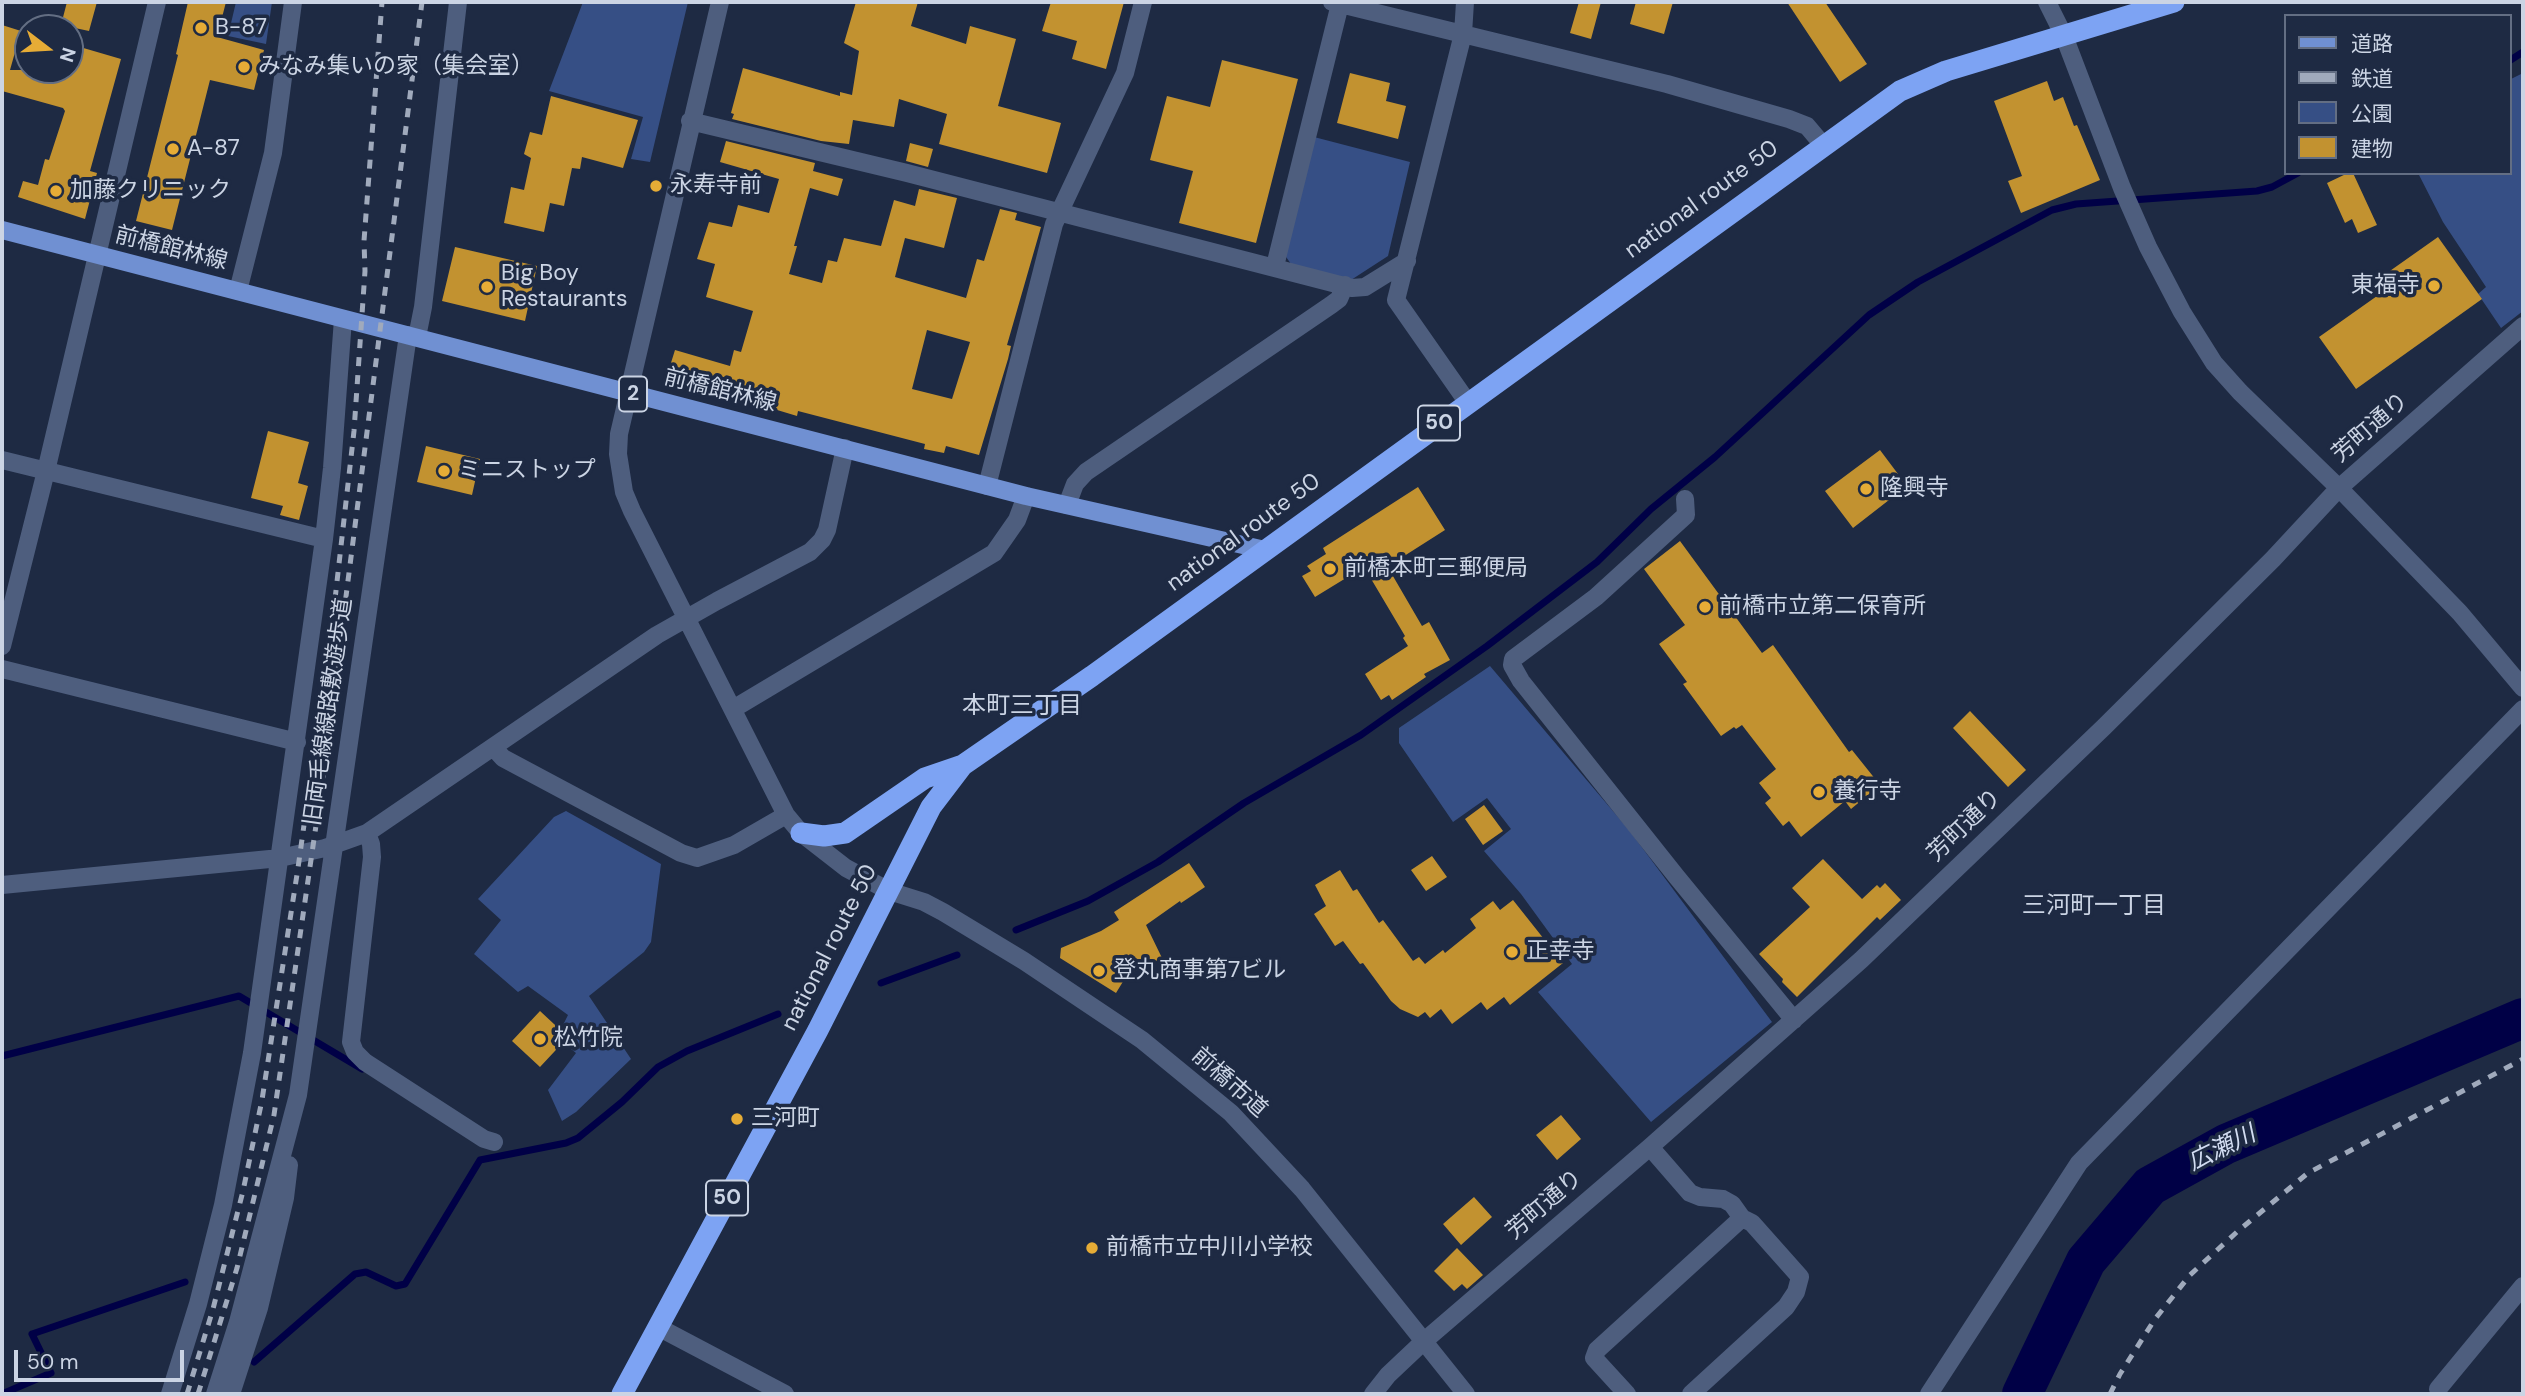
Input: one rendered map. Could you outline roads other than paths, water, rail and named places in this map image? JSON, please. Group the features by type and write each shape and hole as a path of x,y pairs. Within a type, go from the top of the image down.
{"highway":[{"name":"national route 50","path":"622,1394 818,1030 931,807 964,765 1092,676 1900,91 1946,71 2174,2"},
{"path":"801,833 824,836 845,833 925,778 964,765"}],"main road":[{"name":"前橋館林線","path":"2,230 1026,496 1265,550"}],"street":[{"path":"2,646 157,2"},
{"path":"238,291 272,153 293,2"},
{"name":"旧両毛線線路敷遊歩道","path":"231,1394 259,1308 285,1198 298,1095 412,336 423,307 458,2"},
{"name":"前橋市道","path":"720,2 690,121 619,434 618,454 624,492 786,815 801,833 846,868 889,891 924,902 943,912 1024,961 1142,1040 1231,1113 1302,1189 1466,1394"},
{"path":"987,486 1054,224 1125,73 1143,2"},
{"path":"1465,2 1463,34 1396,300 1468,403"},
{"path":"2047,2 2064,36 2122,188 2148,247 2182,312 2214,363 2460,613 2523,688"},
{"path":"1275,266 1336,3 1667,84 1789,119 1807,126 1823,145"},
{"path":"690,121 907,173 1352,288 1365,287 1406,261"},
{"path":"1067,505 1075,484 1086,472 1331,305 1339,299 1345,285"},
{"path":"170,1394 210,1258 239,1130 297,742 324,539 343,318"},
{"name":"芳町通り","path":"1373,1394 1388,1375 1423,1342 1650,1147 1861,960 2104,727 2273,559 2339,488 2523,326"},
{"path":"2,885 279,858 335,845 367,833 657,635 817,546 827,530 845,448"},
{"path":"2,460 324,539"},
{"path":"733,709 995,552 1017,520 1026,496"},
{"path":"1685,499 1686,515 1596,597 1513,659 1512,665 1521,681 1794,1020"},
{"path":"2,668 297,742"},
{"path":"1929,1394 2079,1163 2523,709"},
{"path":"493,747 503,758 681,853 696,858 734,845 786,815"},
{"path":"367,833 372,857 351,1042 355,1052 365,1062 484,1139 494,1142"},
{"name":"旧両毛線線路敷遊歩道","path":"215,1394 238,1322 298,1095"},
{"path":"1650,1147 1690,1193 1700,1197 1723,1199 1732,1204 1742,1218 1752,1223 1800,1277 1796,1292 1786,1307 1691,1394"},
{"path":"1627,1394 1594,1358 1597,1350 1742,1218"},
{"path":"2438,1389 2523,1286"},
{"path":"658,1327 785,1394"}],"waterway":[{"path":"2511,60 2523,52"},
{"path":"1016,930 1088,901 1158,862 1244,803 1361,735 1487,646 1597,562 1651,509 1715,457 1869,315 1918,282 2052,210 2076,204 2257,191 2272,187 2294,175"},
{"path":"881,983 957,955"},
{"path":"2,1056 239,996 362,1069"},
{"path":"254,1362 355,1274 366,1272 396,1286 405,1284 480,1160 566,1143 578,1138 622,1102 658,1067 687,1051 778,1014"},
{"name":"広瀬川","path":"2022,1394 2086,1261 2150,1186 2226,1144 2523,1018"},
{"path":"2,1394 51,1373 32,1334 185,1282"}],"railway":[{"path":"187,1394 213,1309 243,1191 262,1100 298,868 333,617 354,431 365,271 364,241 382,2"},
{"path":"198,1394 237,1268 274,1115 322,784 422,2"},
{"path":"2110,1394 2155,1319 2190,1275 2308,1173 2523,1059"}],"place":[{"name":"B-87","path":"201,28"},
{"name":"みなみ集いの家（集会室）","path":"244,67"},
{"name":"A-87","path":"173,149"},
{"name":"永寿寺前","path":"656,186"},
{"name":"加藤クリニック","path":"56,191"},
{"name":"東福寺","path":"2434,286"},
{"name":"Big Boy Restaurants","path":"487,287"},
{"name":"ミニストップ","path":"444,471"},
{"name":"隆興寺","path":"1866,489"},
{"name":"前橋本町三郵便局","path":"1330,569"},
{"name":"前橋市立第二保育所","path":"1705,607"},
{"name":"養行寺","path":"1819,792"},
{"name":"正幸寺","path":"1512,952"},
{"name":"登丸商事第7ビル","path":"1099,971"},
{"name":"松竹院","path":"540,1039"},
{"name":"三河町","path":"737,1119"},
{"name":"前橋市立中川小学校","path":"1092,1248"}],"district":[{"name":"本町三丁目","path":"1022,707"},
{"name":"三河町一丁目","path":"2094,907"}]}
